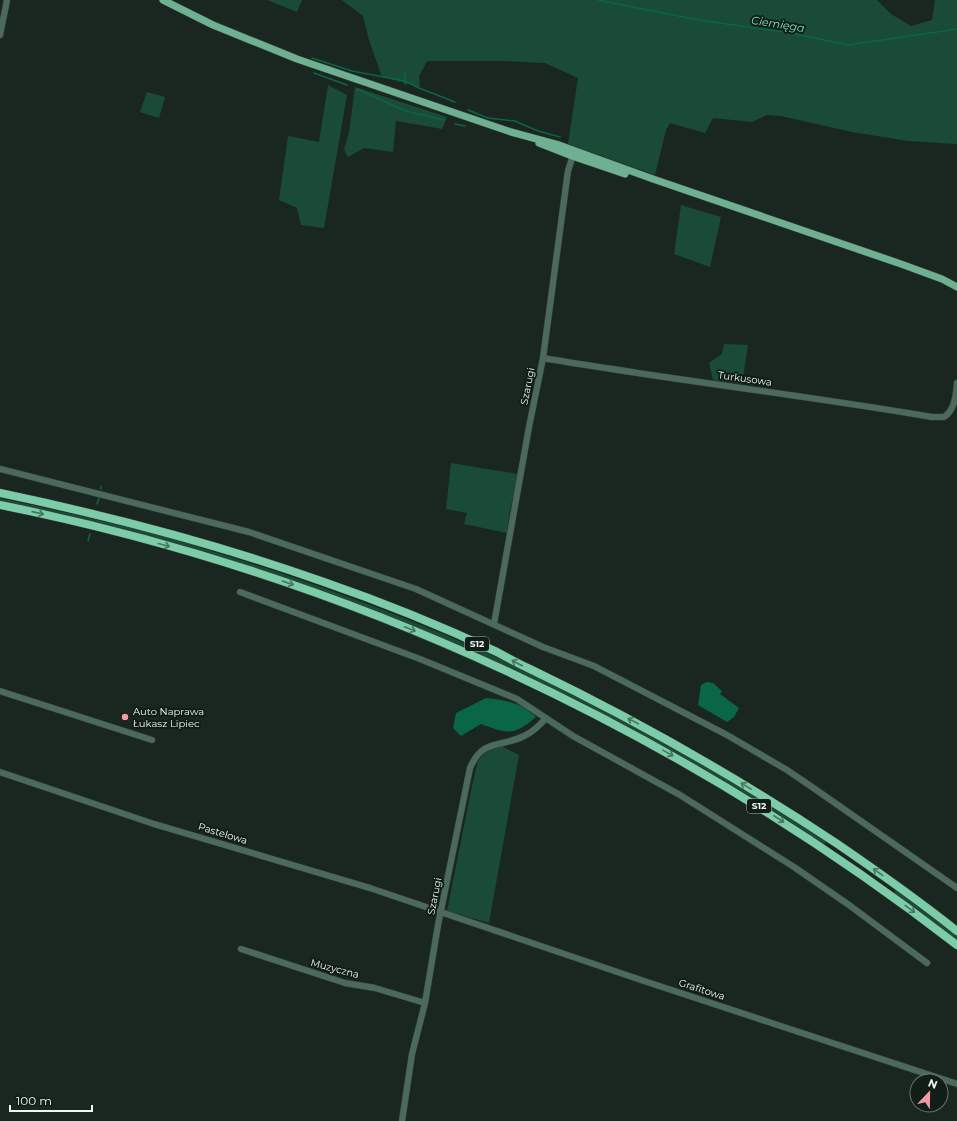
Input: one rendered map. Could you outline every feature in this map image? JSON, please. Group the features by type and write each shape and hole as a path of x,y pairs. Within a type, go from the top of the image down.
{"highway":[{"name":"S12","path":"0,493 113,518 215,546 293,571 416,617 498,653 631,720 778,805 910,895 957,931"},
{"name":"S12","path":"0,505 112,531 244,568 315,592 382,618 494,665 616,724 742,796 842,860 957,944"}],"main road":[{"path":"163,0 192,15 261,45 302,60 815,234 942,279 957,282"},
{"path":"942,279 957,287"}],"street":[{"path":"0,35 7,0"},
{"name":"Szarugi","path":"494,624 543,358 565,193 573,153"},
{"name":"Turkusowa","path":"543,358 852,403 932,417 944,417 948,415 953,407 957,383"},
{"path":"0,469 249,532 416,589 543,646 594,666 727,735 812,787 957,888"},
{"path":"240,592 479,682 517,698 573,736 680,795 794,867 850,905 928,963"},
{"path":"0,691 152,740"},
{"name":"Szarugi","path":"402,1121 412,1054 425,1003 467,778 473,762 484,749 526,736 546,718"},
{"name":"Pastelowa","path":"0,772 154,824 370,888 441,913"},
{"name":"Grafitowa","path":"441,913 957,1084"},
{"name":"Muzyczna","path":"241,949 345,984 375,988 425,1003"}],"shaded area":[{"path":"267,0 302,0 297,12"},
{"path":"342,0 877,0 891,14 911,26 932,20 935,0 957,0 957,144 908,141 852,132 781,116 767,115 752,122 713,118 705,133 670,123 666,130 655,175 568,144 578,78 545,63 502,61 427,61 419,76 420,87 382,77 369,40 363,16"},
{"path":"328,85 347,95 324,228 301,225 297,208 279,200 288,136 319,142"},
{"path":"355,87 447,117 442,129 396,121 393,152 364,148 348,157 344,149 349,133"},
{"path":"147,92 165,97 159,118 140,112"},
{"path":"681,205 721,217 710,267 674,254"},
{"path":"724,344 748,345 742,384 713,380 709,363 722,354"},
{"path":"451,463 518,474 509,515 507,533 464,524 467,513 446,509"},
{"path":"0,498 119,525 166,537 239,559 339,593 437,631 533,674 612,714 736,784 826,841 824,845 776,813 690,762 579,701 493,661 395,619 259,570 0,502"},
{"path":"707,682 713,683 722,691 720,694 739,708 734,717 727,722 698,705 701,685"},
{"path":"486,698 519,705 536,717 522,728 516,730 498,730 481,724 461,736 453,728 456,713"},
{"path":"501,746 519,755 489,923 447,911 478,761 486,752"},
{"path":"896,890 957,935 957,940 894,893"}],"waterway":[{"name":"Ciemięga","path":"598,0 699,20 791,33 848,45 957,29"},
{"path":"312,58 352,71 405,81 455,102"},
{"path":"405,72 405,84"},
{"path":"314,73 347,85"},
{"path":"357,89 406,111 444,120"},
{"path":"468,110 488,118 515,121 538,131 560,137"},
{"path":"455,124 465,126"},
{"path":"97,504 99,498"},
{"path":"88,541 90,534"}],"place":[{"name":"Auto Naprawa Łukasz Lipiec","path":"125,717"}]}
